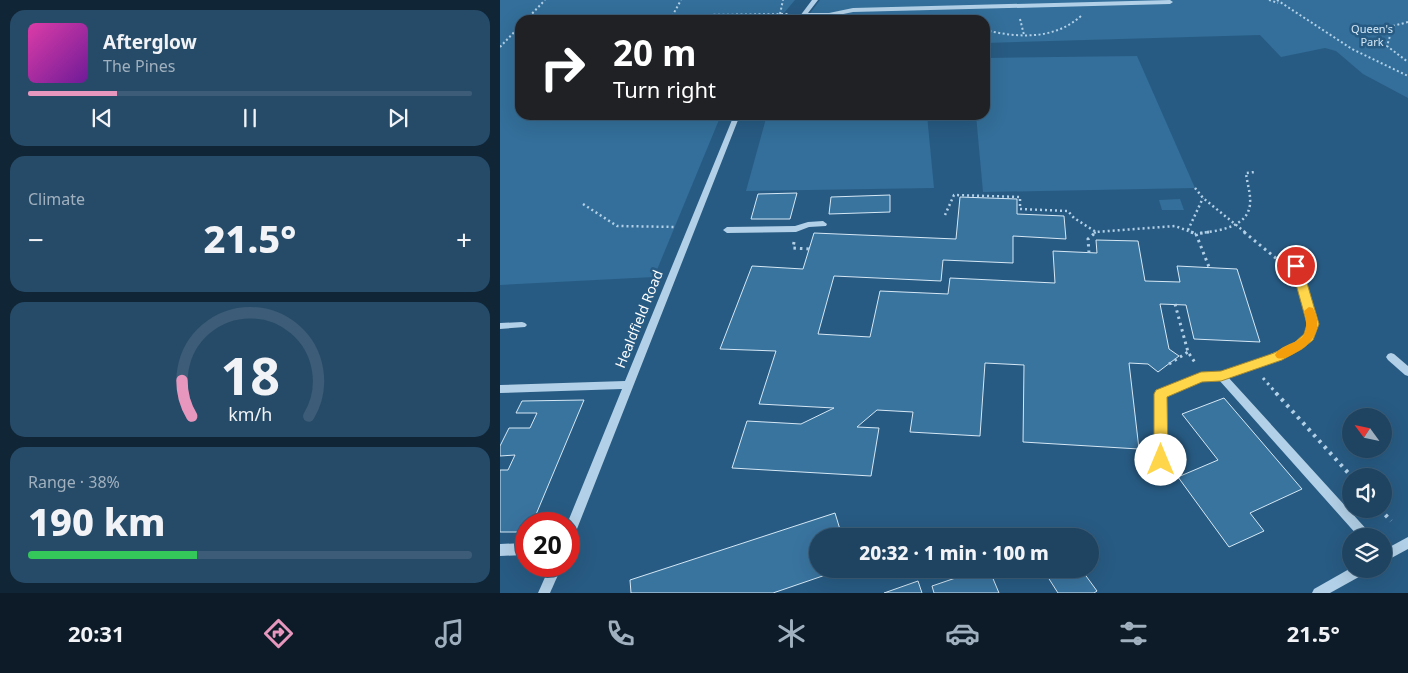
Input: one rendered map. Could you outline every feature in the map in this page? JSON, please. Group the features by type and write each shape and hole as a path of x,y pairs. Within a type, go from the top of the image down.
{"street":[{"path":"804,15 815,0"},
{"path":"828,15 841,14 853,10 1170,2"},
{"name":"Healdfield Road","path":"578,512 735,120"},
{"path":"727,230 796,229 808,225 823,224"},
{"path":"1161,460 1161,394 1201,377 1221,376 1278,356 1298,346 1309,337 1313,324 1291,266"},
{"path":"500,326 522,325"},
{"path":"1391,356 1408,372"},
{"path":"1221,376 1358,528"},
{"path":"500,389 629,385"},
{"path":"1392,552 1408,543"},
{"path":"500,550 515,549"},
{"path":"544,593 551,577"},
{"path":"1318,593 1346,578"}],"path":[{"path":"531,15 545,0"},
{"path":"673,15 681,0"},
{"path":"780,14 783,0"},
{"path":"1269,0 1282,4"},
{"path":"1277,0 1352,49 1408,76"},
{"path":"990,31 1019,35 1059,30 1077,21 1084,10 1083,4"},
{"path":"726,15 787,15"},
{"path":"1408,22 1393,26 1387,46 1408,62"},
{"path":"500,48 515,32"},
{"path":"1089,253 1088,239 1096,232 1175,226 1196,234 1228,228 1246,217 1250,205 1246,173 1255,172"},
{"path":"1195,188 1203,198 1282,263 1291,266"},
{"path":"946,215 954,195 1020,197 1020,209 1068,211 1074,218 1096,232"},
{"path":"1188,230 1203,198"},
{"path":"583,204 617,226 675,227"},
{"path":"1196,234 1209,268"},
{"path":"1282,263 1291,266"},
{"path":"1169,364 1188,352"},
{"path":"1251,365 1344,468"},
{"path":"1388,518 1391,521"}],"green space":[{"path":"500,0 795,0 782,15 515,15 515,120 719,120 654,277 500,285"},
{"name":"Queen's Park","path":"820,0 1408,0 1408,98 1363,74 1336,51 1325,48 1281,57 1260,35 990,43 990,15 809,15"},
{"path":"1137,56 1195,188 983,192 976,120 990,120 990,58"},
{"path":"766,120 927,120 934,188 746,191"},
{"path":"1180,199 1184,210 1162,210 1159,200"}],"building":[{"path":"797,193 790,219 751,219 758,194"},
{"path":"890,195 890,212 829,214 831,197"},
{"path":"960,197 1017,199 1017,214 1064,216 1066,239 1013,236 1013,263 943,260 941,281 834,276 818,334 870,337 880,291 948,294 950,278 1055,283 1053,251 1097,253 1096,240 1138,241 1145,281 1180,282 1177,266 1237,269 1260,342 1194,339 1186,305 1160,304 1169,349 1179,356 1158,372 1148,364 1129,363 1139,449 1023,442 1024,365 985,363 980,436 910,432 913,412 877,410 857,427 879,428 871,476 732,468 747,421 801,424 834,408 759,404 776,351 720,349 752,266 803,269 814,233 956,239"},
{"path":"1224,398 1302,489 1250,513 1264,531 1229,547 1178,477 1218,460 1182,414"},
{"path":"584,400 537,512 515,512 515,532 500,532 500,470 508,470 515,455 500,456 500,446 509,428 530,428 537,413 516,413 522,401"},
{"path":"835,513 840,528 809,528 809,578 817,578 773,593 631,593 630,580"},
{"path":"956,578 993,578 999,593 934,593 932,586"},
{"path":"1048,578 1088,578 1097,591 1094,593 1058,593"},
{"path":"918,581 922,593 884,593"}],"slow traffic":[{"path":"1281,355 1298,346 1309,337 1313,324 1309,311"}],"route":[{"path":"1161,460 1161,394 1201,377 1221,376 1278,356 1298,346 1309,337 1313,324 1296,266"}]}
